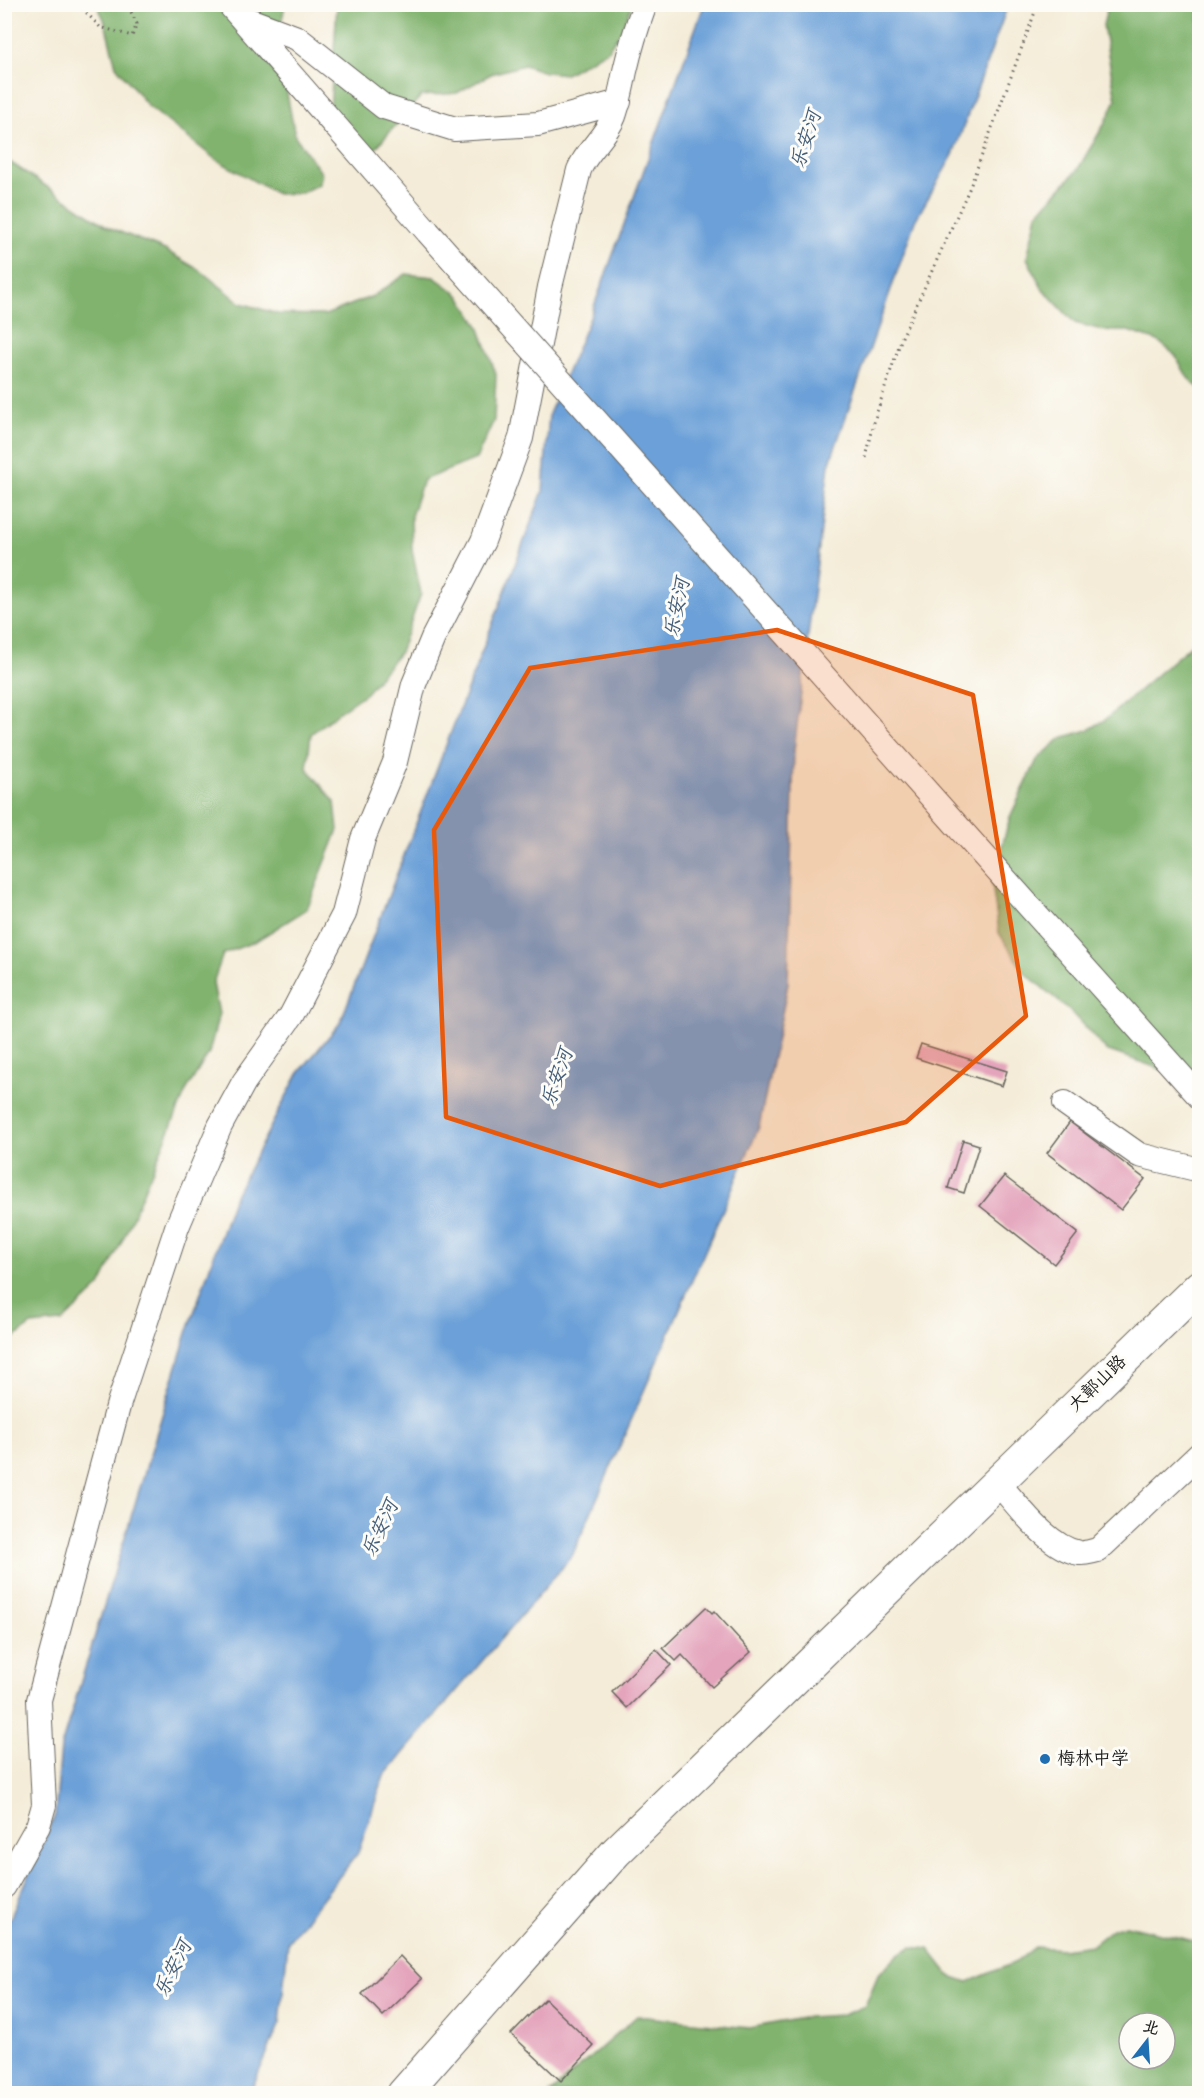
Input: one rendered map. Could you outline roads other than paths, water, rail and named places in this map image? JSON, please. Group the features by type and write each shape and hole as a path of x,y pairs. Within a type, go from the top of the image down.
{"main road":[{"name":"大鄣山路","path":"403,2094 616,1852 1200,1286"}],"street":[{"path":"4,1886 38,1826 44,1805 39,1700 119,1403 177,1227 220,1126 244,1082 291,1016 344,914 363,839 395,762 414,684 433,638 483,541 521,438 550,287 579,170 584,158 608,128 619,102 636,28 645,4"},
{"path":"235,11 297,38 384,106 455,129 538,124 619,102"},
{"path":"235,11 428,232 1200,1097"},
{"path":"1065,1103 1139,1155 1200,1170"},
{"path":"997,1482 1034,1524 1067,1549 1082,1554 1098,1550 1200,1454"}],"water":[{"name":"乐安河","path":"704,5 1008,5 953,155 915,221 829,465 794,750 788,984 759,1127 572,1556 384,1776 358,1853 288,1942 280,2023 250,2093 5,2094 5,1930 55,1815 61,1747 187,1333 233,1199 298,1074 340,1023 543,491 549,414 589,320"}],"place":[{"name":"梅林中学","path":"1045,1759"}]}
